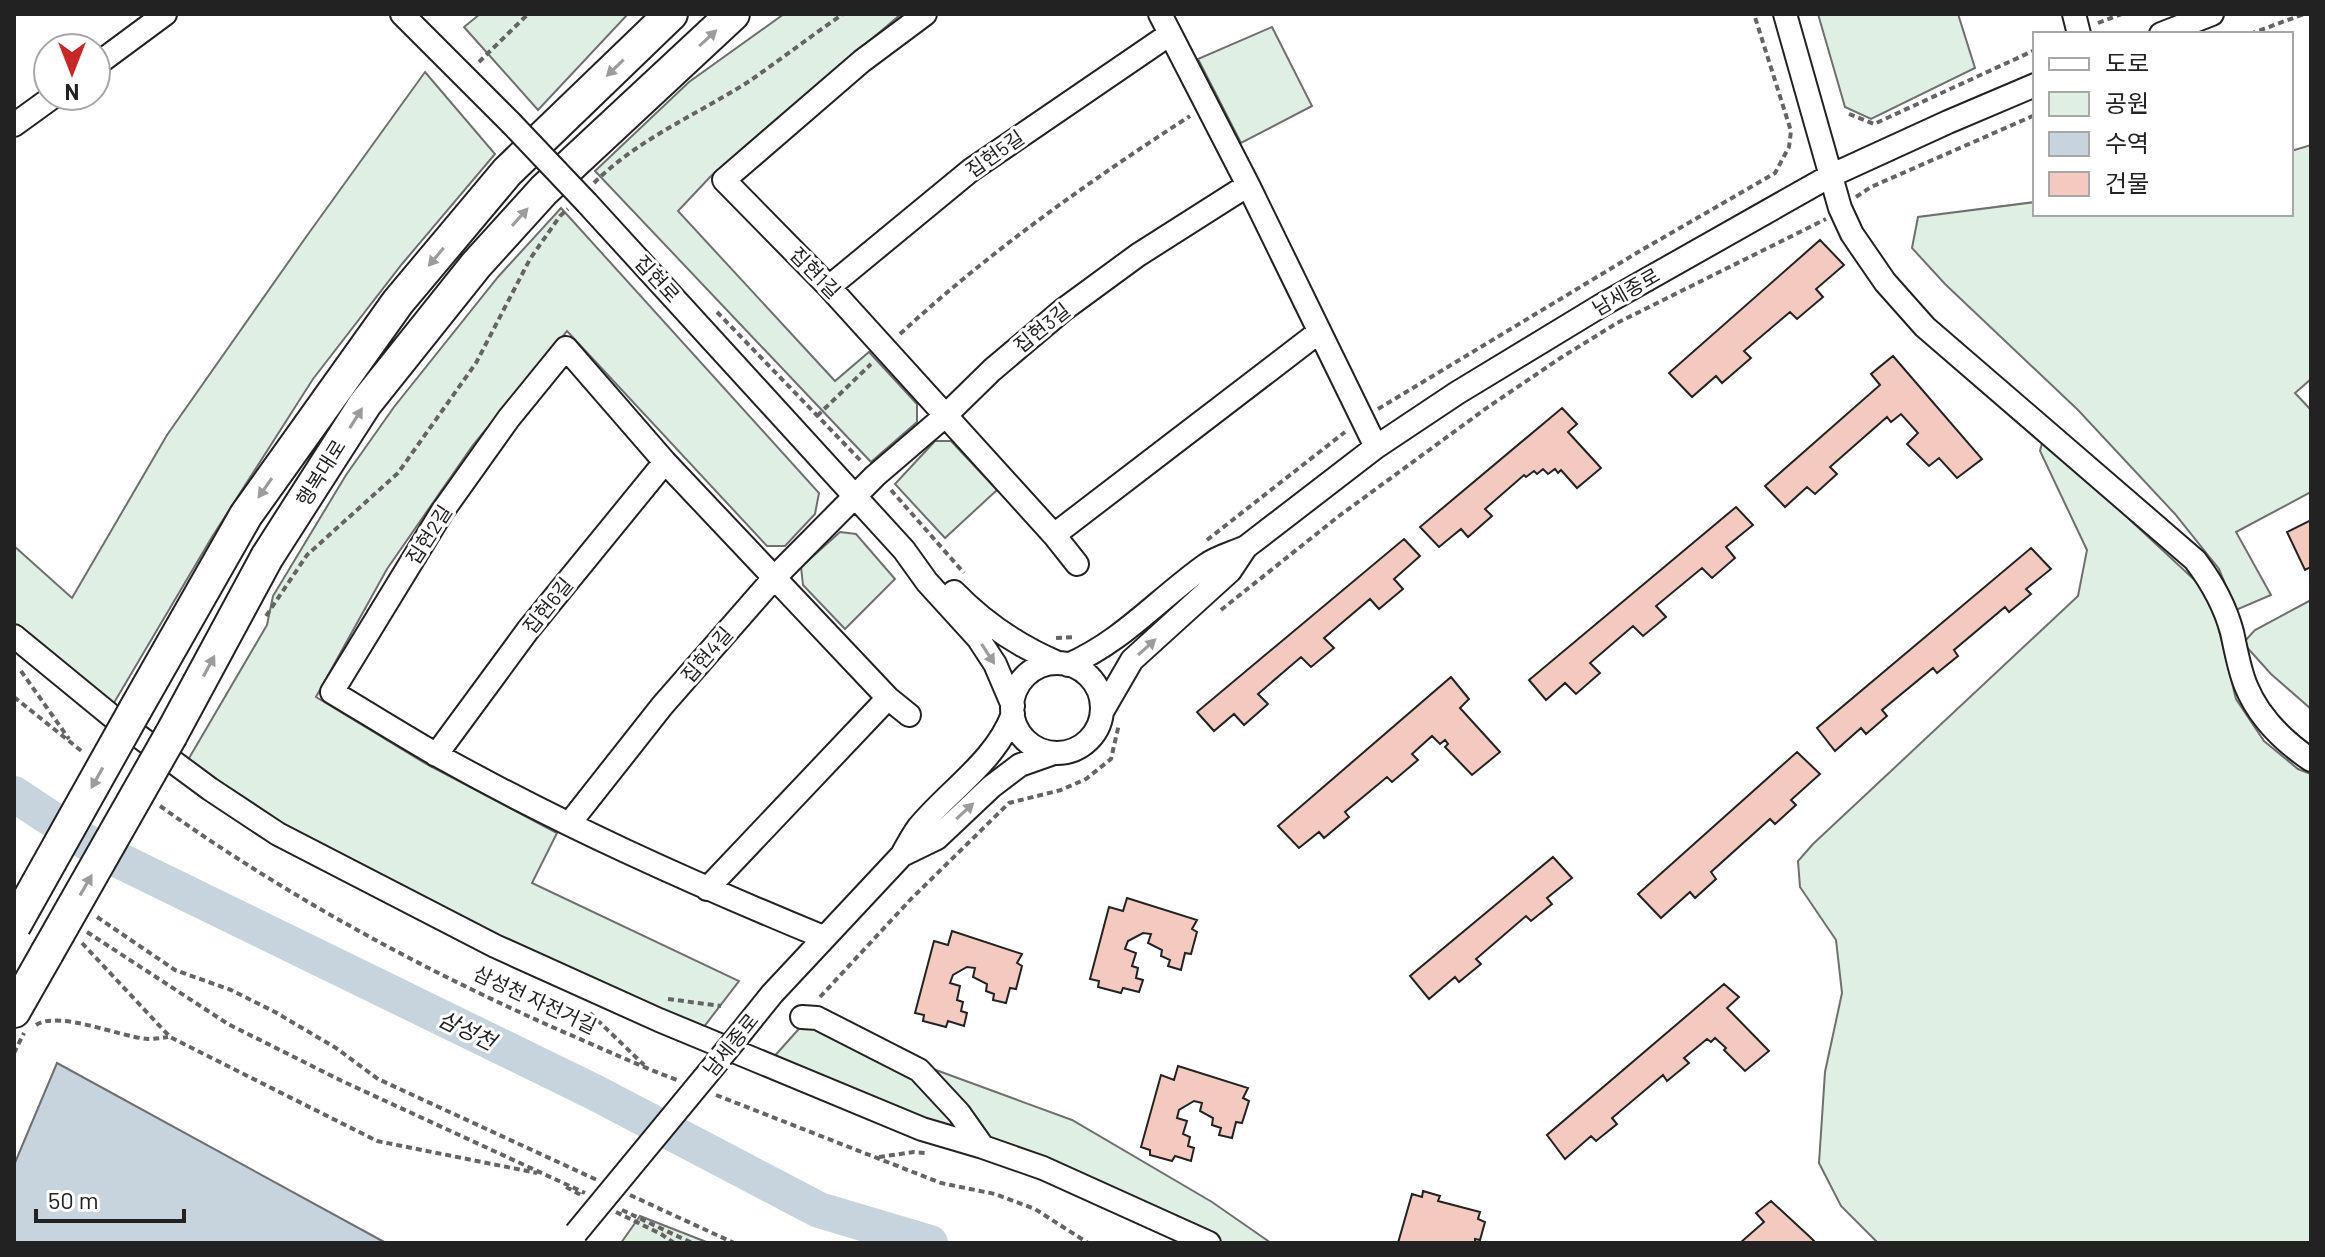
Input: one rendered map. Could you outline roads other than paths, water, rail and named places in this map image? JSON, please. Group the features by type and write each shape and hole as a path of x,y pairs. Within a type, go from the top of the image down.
{"highway":[{"name":"행복대로","path":"14,926 246,515 398,302 507,172 671,14"},
{"name":"행복대로","path":"19,1022 47,953 171,735 267,557 365,404 476,265 544,190 733,14"}],"street":[{"path":"112,53 165,14"},
{"name":"집현로","path":"402,14 511,123 904,550 927,582 978,638 995,664 1013,710"},
{"name":"집현1길","path":"925,14 862,61 724,180 829,287 1077,564"},
{"path":"1785,14 1840,208 1852,234 1885,282 1925,327 2195,560 2212,582 2231,628 2246,686 2259,710 2278,734 2311,760"},
{"path":"2166,32 2212,14"},
{"path":"1165,24 1248,185 1376,447"},
{"name":"집현5길","path":"829,287 971,170 1165,24"},
{"name":"남세종로","path":"1063,664 1094,653 1208,564 1246,547 1376,447 1457,393 1589,313 1830,176 2033,86"},
{"path":"14,125 32,112"},
{"name":"집현3길","path":"855,496 992,370 1063,310 1138,255 1248,185"},
{"path":"1054,535 1319,332"},
{"name":"집현2길","path":"823,937 707,889 569,824 436,755 332,692 442,512 509,418 566,348 665,462 888,698 909,715"},
{"name":"집현6길","path":"436,755 528,630 665,462"},
{"name":"집현4길","path":"569,824 662,706 775,577 855,496"},
{"name":"남세종로","path":"1112,711 1132,660 1230,571 1246,547"},
{"name":"집현로","path":"904,550 931,570 998,632 1028,651 1063,664"},
{"path":"14,636 138,736 278,834 495,946 645,1014 922,1129 1043,1168 1209,1243"},
{"path":"1048,664 1063,664 1078,668 1093,681 1112,711 1101,720 1094,734 1083,745 1054,753 1026,741 1017,729 1013,710 1019,685 1029,673 1048,664"},
{"path":"707,889 888,698"},
{"name":"남세종로","path":"573,1238 772,994 902,855 917,829 986,759 1005,734 1013,710"},
{"name":"남세종로","path":"902,855 937,838 991,787 1020,765 1054,753"},
{"path":"802,1017 817,1018 919,1070 959,1113 983,1147"}],"water":[{"path":"57,1063 386,1243 14,1243 14,1165"}],"waterway":[{"name":"삼성천","path":"14,794 100,851 594,1092 819,1210 930,1243"}]}
